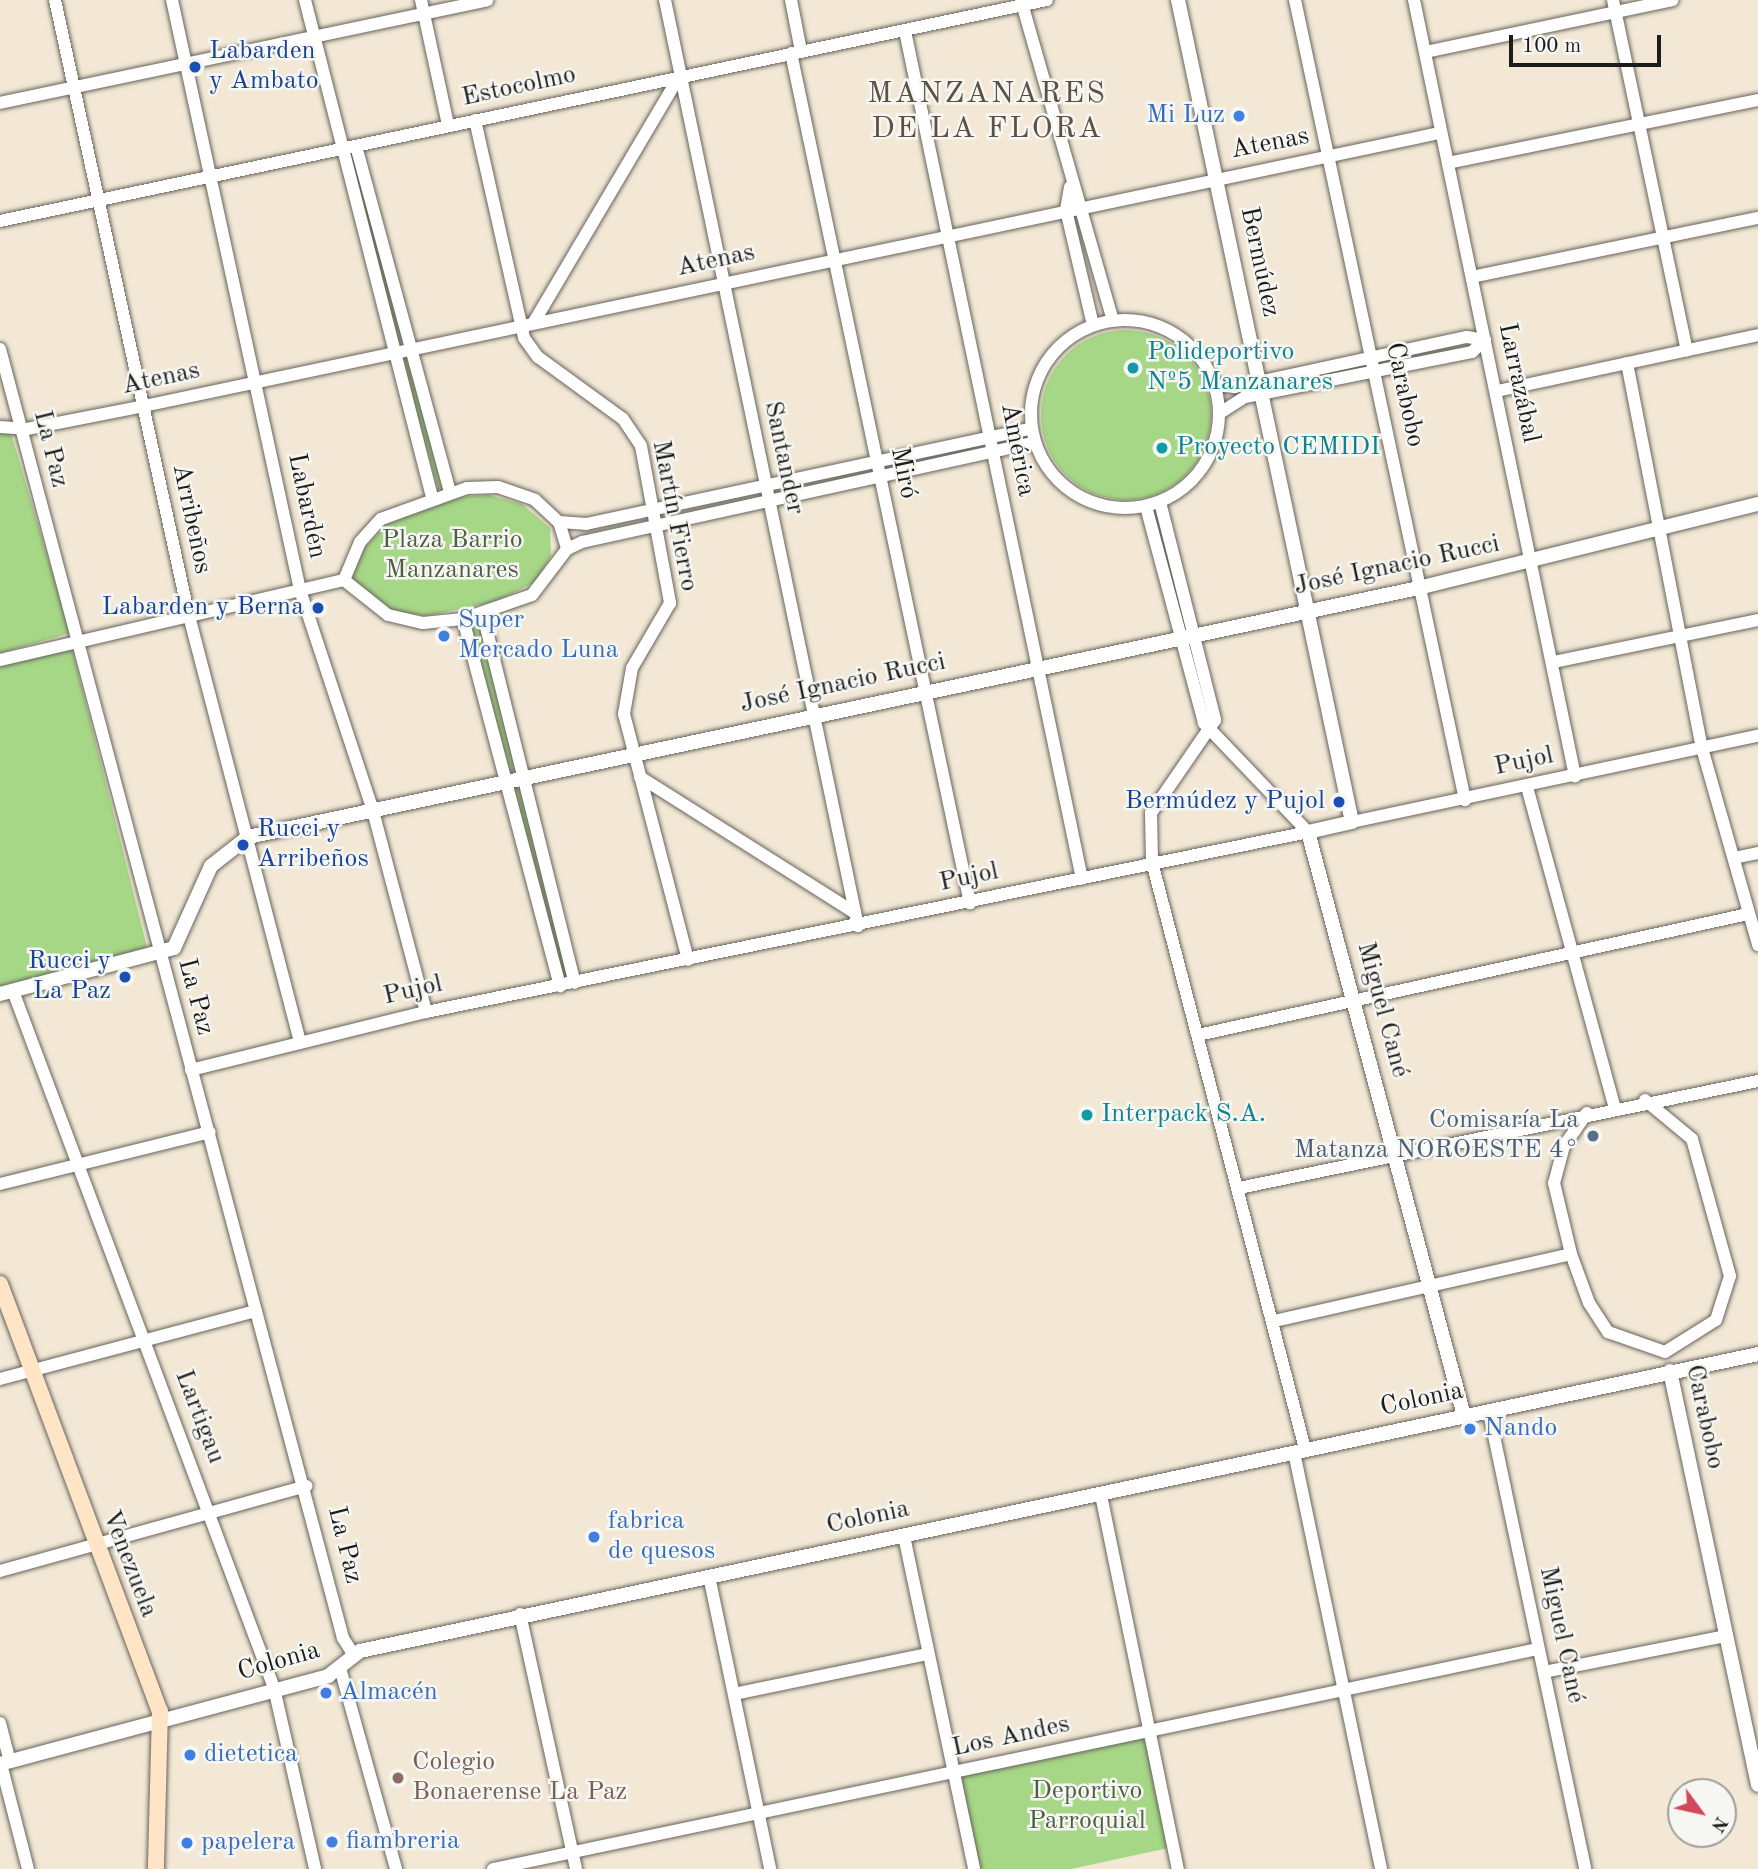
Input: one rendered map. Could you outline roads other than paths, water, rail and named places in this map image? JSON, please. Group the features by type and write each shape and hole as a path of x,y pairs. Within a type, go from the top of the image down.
{"main road":[{"name":"Venezuela","path":"0,1284 96,1548 163,1721 156,1869"}],"street":[{"name":"Arribeños","path":"55,0 188,612 300,1042"},
{"name":"Labardén","path":"172,0 209,176 258,381 300,590 373,811 426,1012"},
{"path":"305,0 338,149 432,497"},
{"path":"421,0 448,125"},
{"path":"0,103 487,0"},
{"name":"Santander","path":"664,0 720,283 766,484 812,717 858,926"},
{"name":"Miró","path":"791,0 796,52 836,260 970,903"},
{"name":"Estocolmo","path":"0,221 905,31 1022,3 1047,0"},
{"name":"Bermúdez","path":"1178,0 1352,822"},
{"name":"Carabobo","path":"1295,0 1465,800"},
{"name":"Larrazábal","path":"1414,0 1554,662 1575,776"},
{"path":"1426,52 1614,6 1673,0"},
{"path":"1022,3 1070,187 1083,206 1113,320"},
{"path":"1614,6 1687,350"},
{"name":"América","path":"905,31 950,234 1082,879"},
{"path":"527,323 665,109 680,77"},
{"path":"1448,163 1758,100"},
{"path":"665,109 685,108"},
{"name":"Martín Fierro","path":"475,120 538,358 631,426 657,524 670,603 627,681 623,705 633,753 688,960"},
{"name":"Atenas","path":"0,427 21,429 145,406 527,323 1440,133"},
{"path":"356,146 450,491"},
{"path":"1070,187 1066,210 1093,325"},
{"path":"1472,277 1758,218"},
{"path":"1113,320 1142,321 1182,338 1215,385 1220,413 1204,467 1160,502 1146,507 1104,506 1078,496 1051,473 1035,442 1032,428 1032,400 1045,366 1068,339 1093,325 1113,320"},
{"path":"1497,391 1758,335"},
{"path":"1220,413 1261,387 1371,356 1485,340"},
{"path":"1215,385 1261,387 1374,371 1472,352 1485,340"},
{"name":"La Paz","path":"0,349 191,1070 306,1486 343,1639 353,1654"},
{"path":"1627,363 1702,748 1758,944"},
{"path":"345,580 370,528 432,497 450,491 512,490 559,522 586,524 1032,428"},
{"path":"345,580 388,615 423,623 483,615 532,595 567,549 657,524 1035,442"},
{"path":"1160,502 1186,637"},
{"name":"José Ignacio Rucci","path":"7,992 160,954 181,941 211,866 248,837 1418,588 1758,505"},
{"path":"1146,507 1215,720 1212,733 1151,813 1152,862 1274,1321 1381,1869"},
{"path":"559,522 567,549"},
{"path":"0,660 75,638 345,580"},
{"path":"483,615 575,983"},
{"path":"463,619 560,986"},
{"path":"1554,662 1758,620"},
{"name":"Miguel Cané","path":"1212,733 1308,832 1464,1416"},
{"name":"Pujol","path":"191,1070 426,1012 970,903 1152,862 1465,800 1758,736"},
{"path":"640,777 855,913"},
{"path":"1527,787 1614,1106"},
{"path":"1734,858 1758,853"},
{"path":"1198,1035 1748,914"},
{"name":"Lartigau","path":"7,992 79,1164 274,1688 314,1869"},
{"path":"1239,1188 1614,1106 1758,1081"},
{"path":"1645,1100 1692,1139 1730,1276 1716,1320 1665,1352"},
{"name":"Carabobo","path":"1587,1113 1564,1146 1554,1183 1571,1254 1589,1303 1608,1332 1665,1352 1758,1785"},
{"path":"0,1184 210,1132"},
{"path":"1274,1321 1571,1254"},
{"path":"0,1379 256,1311"},
{"name":"Colonia","path":"4,1764 163,1721 340,1668 353,1654 520,1614 1101,1495 1758,1354"},
{"name":"Miguel Cané","path":"1489,1412 1585,1869"},
{"path":"0,1571 96,1548 306,1486"},
{"path":"1101,1495 1178,1869"},
{"path":"904,1536 974,1869"},
{"path":"709,1576 770,1869"},
{"path":"520,1614 576,1869"},
{"path":"1544,1672 1725,1636"},
{"name":"Los Andes","path":"493,1869 1151,1730 1345,1693 1538,1649"},
{"path":"734,1694 928,1654"},
{"path":"340,1668 396,1869"},
{"path":"0,1723 4,1764 28,1869"}],"place":[{"name":"Labarden y Ambato","path":"195,67"},
{"name":"Mi Luz","path":"1239,116"},
{"name":"Polideportivo Nº5 Manzanares","path":"1133,368"},
{"name":"Proyecto CEMIDI","path":"1162,448"},
{"name":"Labarden y Berna","path":"318,608"},
{"name":"Super Mercado Luna","path":"444,636"},
{"name":"Bermúdez y Pujol","path":"1339,802"},
{"name":"Rucci y Arribeños","path":"243,845"},
{"name":"Rucci y La Paz","path":"125,977"},
{"name":"Interpack S.A.","path":"1087,1115"},
{"name":"Comisaría La Matanza NOROESTE 4°","path":"1593,1136"},
{"name":"Nando","path":"1470,1429"},
{"name":"fabrica de quesos","path":"594,1537"},
{"name":"Almacén","path":"326,1693"},
{"name":"dietetica","path":"190,1755"},
{"name":"Colegio Bonaerense La Paz","path":"398,1778"},
{"name":"fiambreria","path":"332,1842"},
{"name":"papelera","path":"187,1843"}],"district":[{"name":"MANZANARES DE LA FLORA","path":"987,111"}],"park label":[{"name":"Plaza Barrio Manzanares","path":"452,556"},
{"name":"Deportivo Parroquial","path":"1087,1807"}]}
